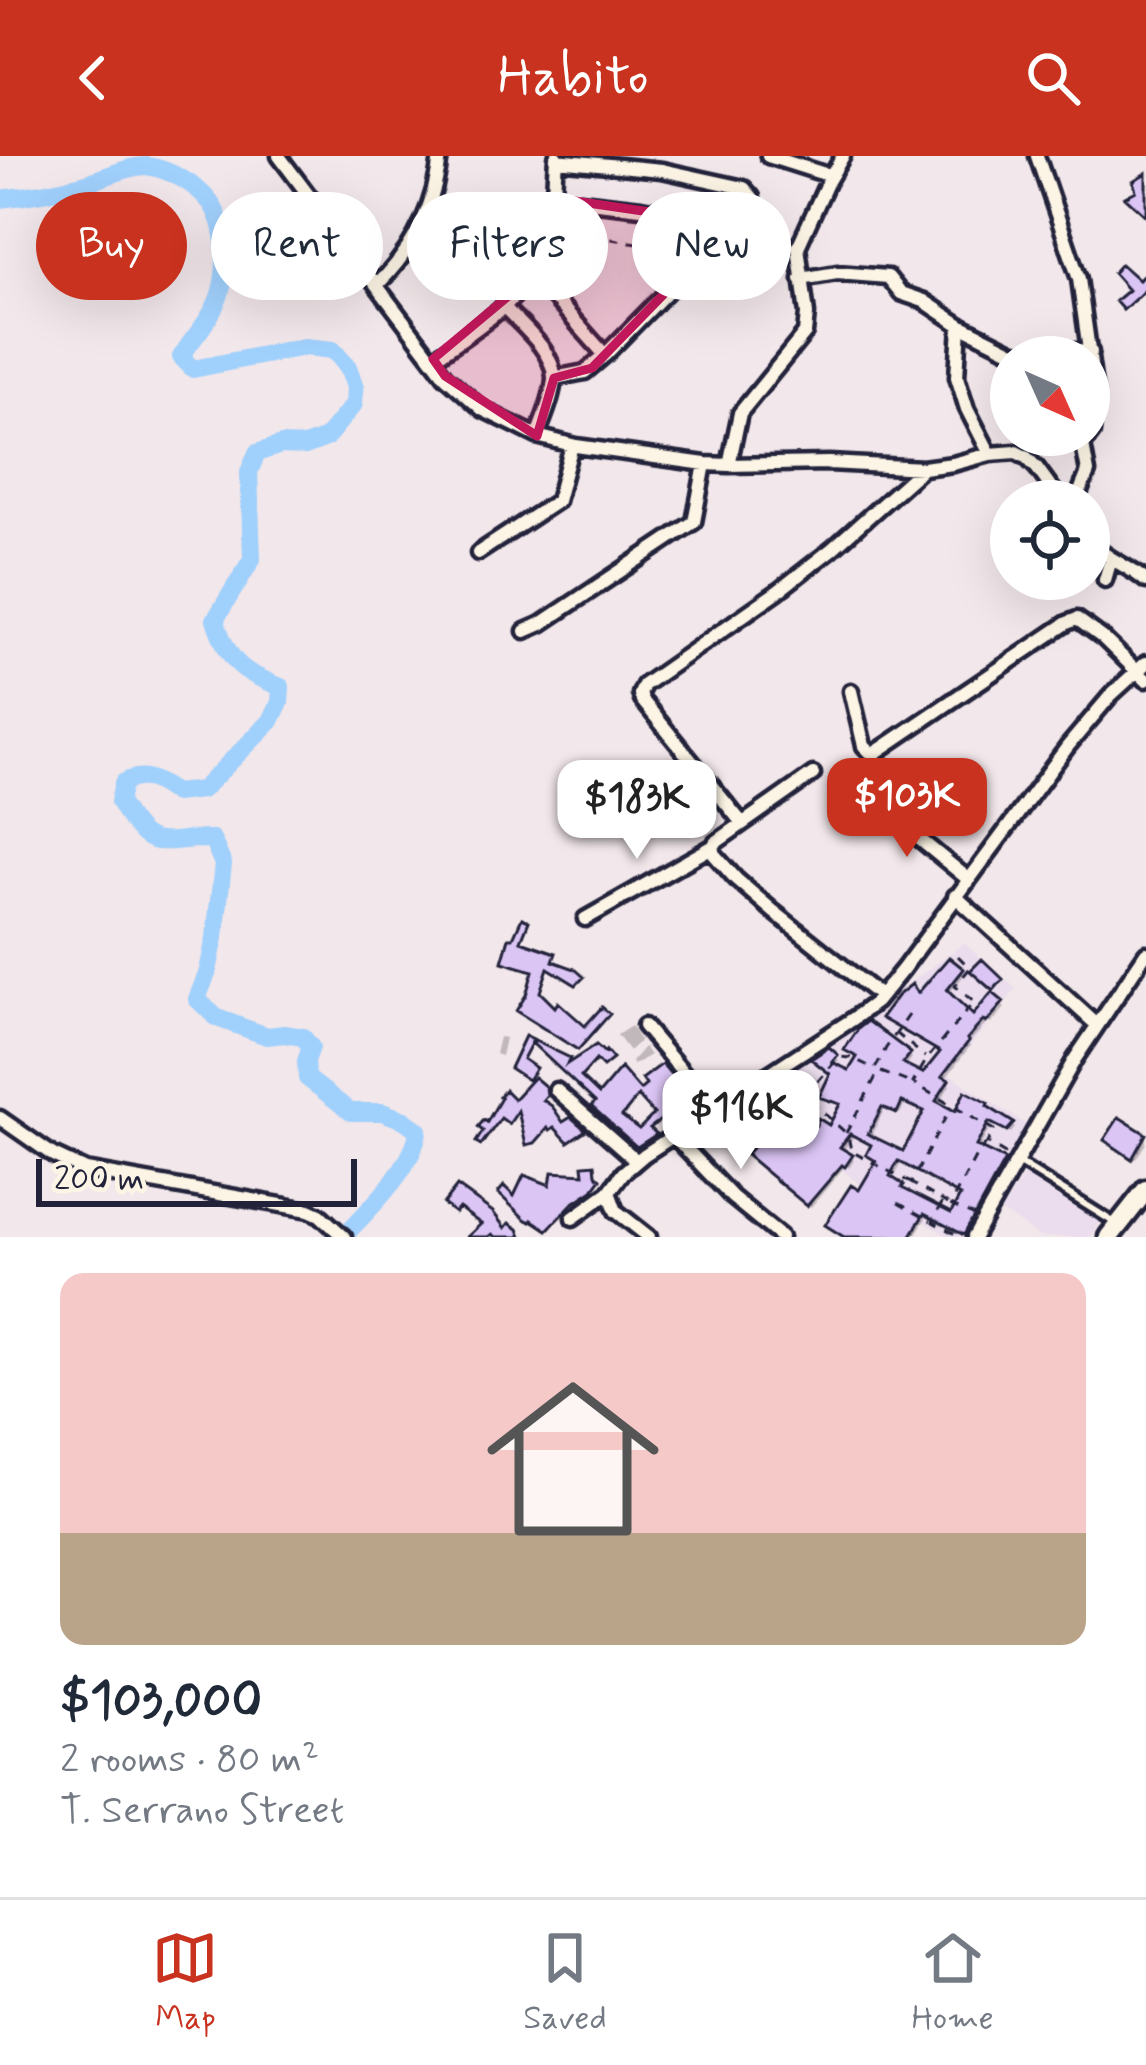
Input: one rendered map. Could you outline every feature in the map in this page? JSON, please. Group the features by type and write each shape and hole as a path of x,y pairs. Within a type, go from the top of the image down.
{"main road":[{"path":"1114,1231 1146,1190"}],"street":[{"path":"279,156 306,192"},
{"path":"383,278 421,226 440,156"},
{"path":"768,156 831,176"},
{"path":"729,465 740,413 805,333 798,247 843,156"},
{"path":"1037,156 1079,279 1088,336"},
{"path":"554,192 556,158 650,169 749,192"},
{"path":"801,279 837,273 888,278 901,293 924,301 990,340"},
{"path":"383,293 445,376 482,409 537,436 572,445 729,465 923,468 1016,452 1044,480"},
{"path":"433,359 508,300"},
{"path":"555,300 605,355"},
{"path":"554,378 585,372 659,300"},
{"path":"503,306 547,357 554,378 537,436"},
{"path":"960,326 957,377 989,454"},
{"path":"478,553 557,501 572,445"},
{"path":"525,631 694,522 705,464"},
{"path":"742,823 642,700 641,689 832,549 923,468"},
{"path":"1110,563 1146,581"},
{"path":"573,1218 610,1192 637,1161 853,1019 880,996 1079,732 1111,695 1142,672 1077,619 875,753 864,746 851,691"},
{"path":"585,920 712,847 813,774"},
{"path":"877,804 968,879"},
{"path":"712,847 736,879 880,996"},
{"path":"955,896 1097,1025"},
{"path":"974,1237 1097,1025 1146,953"},
{"path":"644,1026 714,1109"},
{"path":"556,1090 637,1161"},
{"path":"0,1118 53,1155 85,1170 309,1210 340,1233"},
{"path":"674,1136 732,1197 781,1237"},
{"path":"610,1192 616,1211 649,1237"}],"lane":[{"path":"1016,1161 1114,1231"}],"path":[{"path":"913,1083 926,1058 974,1002 955,986 970,968 958,956"},
{"path":"847,1133 909,1015"},
{"path":"896,1034 926,1058"},
{"path":"805,1096 838,1057 852,1058 913,1083 994,1130 950,1204"},
{"path":"765,1078 779,1094 805,1096 847,1133 851,1151 976,1216"},
{"path":"911,1184 952,1105"},
{"path":"987,1143 1016,1161"},
{"path":"933,1222 943,1201"},
{"path":"898,1203 961,1237"}],"highlighted area":[{"path":"554,198 732,224 592,368 554,378 537,436 445,376 433,359 530,278"}],"shaded area":[{"path":"964,943 1016,989 948,1073 1028,1126 968,1237 950,1237 868,1191 773,1114 755,1089"},
{"path":"1025,1173 1101,1221 1090,1237 1040,1237 1001,1211"}],"building":[{"path":"1146,173 1146,216 1125,197 1136,191 1133,181"},
{"path":"1121,264 1139,280 1146,272 1146,289 1123,310 1115,301 1128,290 1113,273"},
{"path":"522,918 529,921 521,941 556,953 553,961 584,977 576,985 548,968 540,992 585,1026 602,1007 610,1014 578,1050 516,1011 533,971 502,962"},
{"path":"949,957 964,969 947,990 973,1015 992,992 1004,1002 967,1039 942,1076 949,1080 936,1101 955,1111 965,1091 1014,1123 1007,1131 989,1122 976,1146 1005,1160 964,1235 924,1214 910,1237 844,1237 825,1225 851,1185 859,1190 876,1161 866,1155 871,1145 850,1134 840,1147 853,1155 807,1206 746,1155 777,1117 784,1122 792,1110 816,1125 818,1118 829,1125 840,1104 819,1097 830,1074 811,1059 829,1047 838,1055 832,1062 849,1070 857,1057 844,1050 868,1021 911,1053 903,1063 923,1073 940,1052 881,1018 912,984 918,993","holes":["902,1102 924,1111 903,1151 868,1134 882,1107 897,1113","898,1161 960,1196 951,1213 902,1188 890,1176"]},
{"path":"982,959 1003,979 993,991 970,971"},
{"path":"525,1036 533,1040 523,1059 536,1068 528,1080 510,1068"},
{"path":"533,1044 570,1058 567,1064 596,1045 606,1051 613,1059 603,1067 596,1060 581,1077 599,1094 621,1068 640,1090 646,1085 642,1079 662,1064 691,1097 650,1128 657,1134 637,1147","holes":["638,1096 654,1114 639,1129 622,1116"]},
{"path":"534,1077 546,1087 543,1100 563,1122 571,1117 586,1130 568,1142 554,1127 548,1128 535,1143 526,1145 518,1111 509,1124 501,1118 481,1145 476,1142 483,1131 478,1127 487,1122 505,1090 514,1099"},
{"path":"1119,1117 1146,1134 1132,1159 1104,1140"},
{"path":"595,1164 601,1179 593,1190 547,1230 526,1220 498,1193 504,1186 514,1196 524,1175 550,1185 552,1172 584,1174 583,1165"},
{"path":"457,1186 493,1212 505,1228 509,1223 518,1229 521,1237 467,1237 481,1224 459,1208 455,1213 443,1204"}],"waterway":[{"path":"0,199 73,187 146,166 181,178 216,211 225,260 217,302 181,357 193,369 304,347 333,350 348,367 355,387 354,404 326,438 257,453 249,472 252,559 215,620 238,664 281,687 271,721 202,790 175,793 156,781 137,778 123,783 119,802 148,838 212,839 223,864 215,937 197,999 217,1018 267,1036 303,1037 311,1047 307,1078 351,1112 382,1112 418,1130 400,1173 343,1237"}]}
